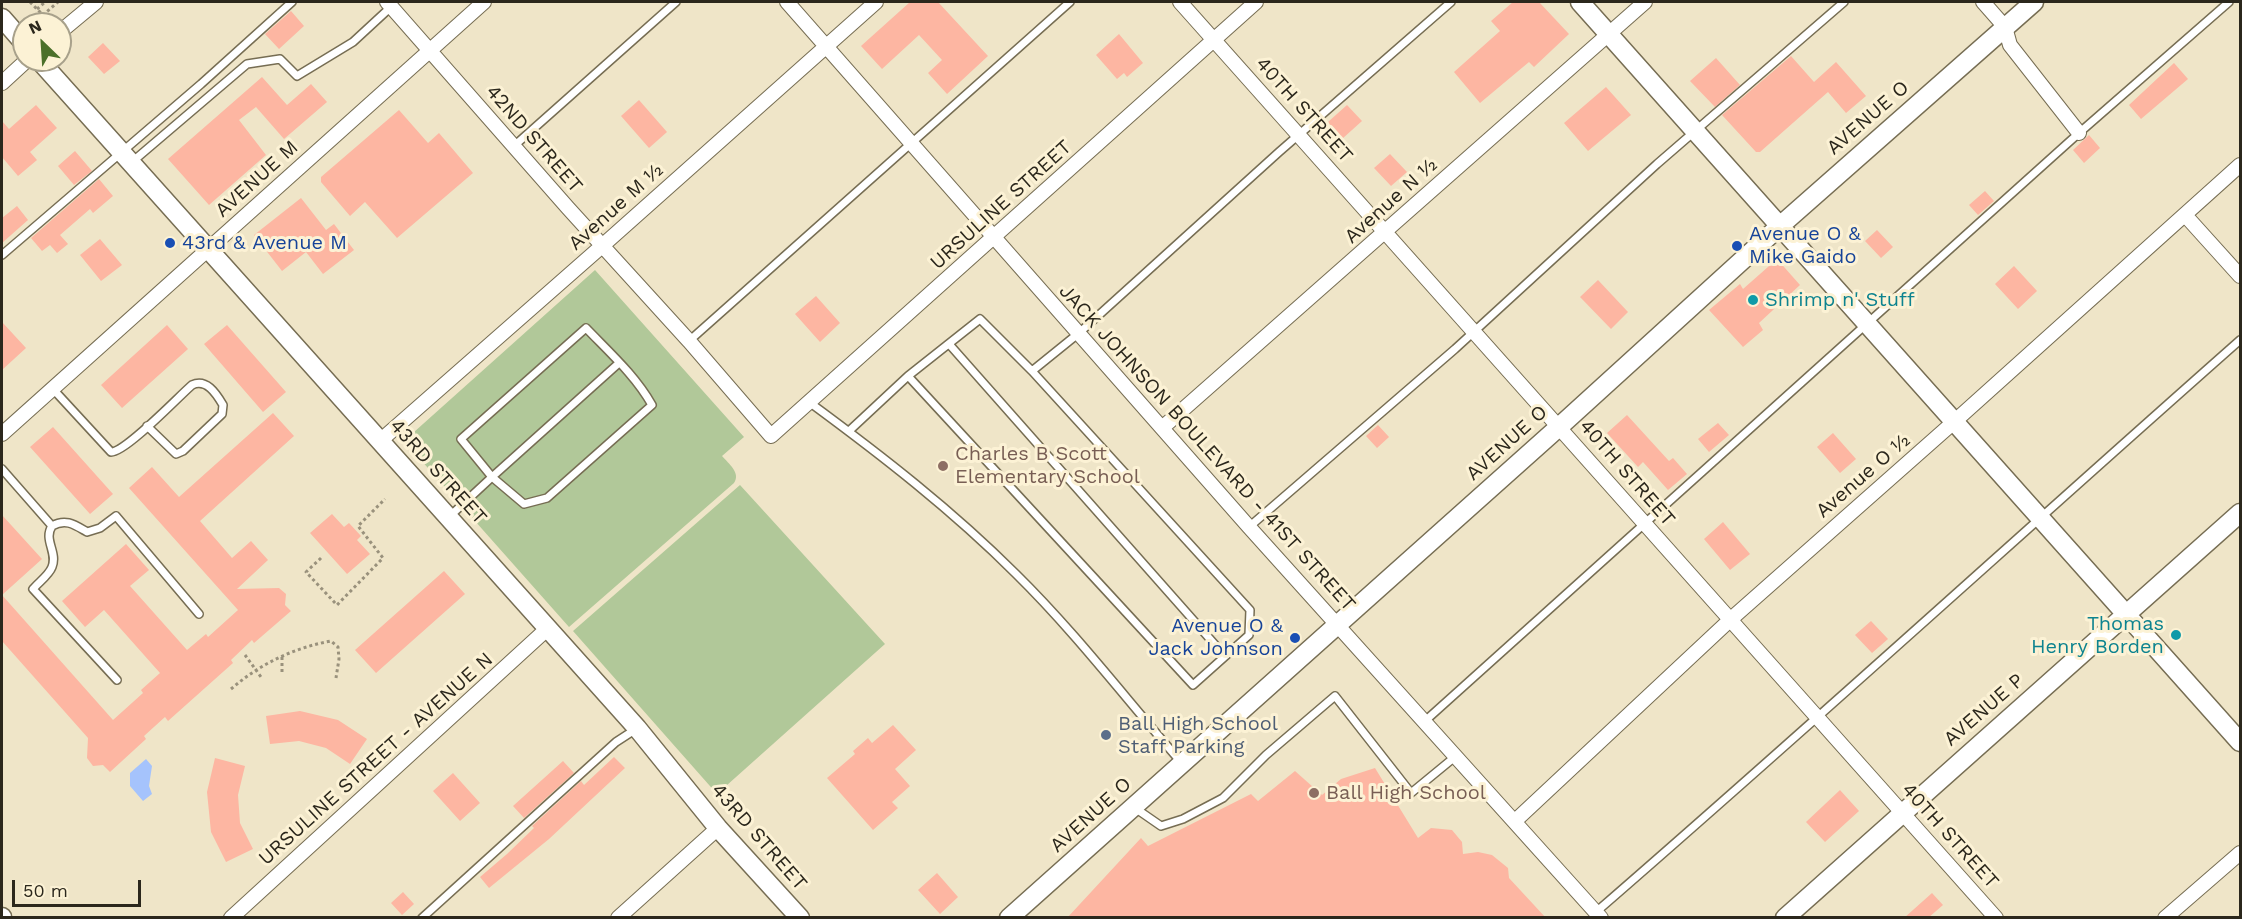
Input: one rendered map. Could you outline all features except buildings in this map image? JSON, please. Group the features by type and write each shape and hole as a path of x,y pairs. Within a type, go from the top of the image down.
{"main road":[{"path":"1580,2 2241,742"},
{"name":"AVENUE O","path":"1009,918 1560,426 1780,225 2034,2"},
{"path":"2,18 12,29"},
{"name":"43RD STREET","path":"50,72 637,728 718,828 800,918"},
{"name":"AVENUE P","path":"1785,918 2241,513"}],"street":[{"path":"72,22 96,2"},
{"name":"AVENUE M","path":"2,434 484,2"},
{"name":"JACK JOHNSON BOULEVARD - 41ST STREET","path":"788,2 1249,527 1598,915"},
{"name":"Avenue M ½","path":"380,441 876,2"},
{"name":"40TH STREET","path":"1180,2 1996,918"},
{"name":"URSULINE STREET","path":"771,436 1256,2"},
{"name":"Avenue N ½","path":"1162,428 1645,2"},
{"path":"1983,2 2005,27 2010,45 2079,133"},
{"name":"42ND STREET","path":"389,4 771,436"},
{"path":"2,83 14,72"},
{"name":"Avenue O ½","path":"1515,821 1731,619 2241,165"},
{"path":"2185,215 2241,276"},
{"name":"URSULINE STREET - AVENUE N","path":"231,918 547,629"},
{"path":"618,918 718,828"},
{"path":"2165,918 2241,853"}],"lane":[{"path":"125,158 201,84 292,2"},
{"path":"513,146 676,2"},
{"path":"689,341 1070,2"},
{"path":"1032,371 1078,333 1451,2"},
{"path":"1249,527 1474,331 1695,129 1844,2"},
{"path":"1425,721 2079,133 2229,2"},
{"path":"2,255 247,64 280,59 297,76 353,42 389,4"},
{"path":"849,431 908,376 980,319 1032,371 1250,610 1249,635 1193,685 908,376"},
{"path":"586,328 642,387 652,405 547,498 524,504 492,477 461,439 586,328"},
{"path":"1598,915 1817,715 2241,340"},
{"path":"949,344 1226,656"},
{"path":"448,517 619,363"},
{"path":"52,388 111,452 117,452 197,382 204,383 210,388 223,405 222,414 183,451 176,454 147,426"},
{"path":"809,402 898,468 1015,573 1073,634 1182,764"},
{"path":"2,469 52,526"},
{"path":"117,680 33,589 52,568 54,557 48,532 52,526 59,522 69,522 87,532 100,528 116,516 199,615"},
{"path":"1133,807 1161,826 1183,819 1223,798 1266,755 1335,696 1411,793 1456,756"},
{"path":"422,918 616,742 637,728"}],"path":[{"path":"30,2 43,15 58,2"},
{"path":"37,9 45,2"},
{"path":"321,558 306,572 337,605 383,558 358,526 385,499"},
{"path":"231,689 256,670 282,656 311,645 331,641 338,647 336,678"},
{"path":"245,655 261,677"},
{"path":"282,656 282,672"}],"green space":[{"path":"595,270 744,437 722,456 735,472 734,483 569,627 404,441"},
{"path":"740,485 885,644 717,794 573,631"}],"water":[{"path":"146,759 152,766 149,786 152,794 143,801 130,786 130,773"}],"place":[{"name":"43rd & Avenue M","path":"170,243"},
{"name":"Avenue O & Mike Gaido","path":"1737,246"},
{"name":"Shrimp n' Stuff","path":"1753,300"},
{"name":"Charles B Scott Elementary School","path":"943,466"},
{"name":"Thomas Henry Borden","path":"2176,635"},
{"name":"Avenue O & Jack Johnson","path":"1295,638"},
{"name":"Ball High School Staff Parking","path":"1106,735"},
{"name":"Ball High School","path":"1314,793"}]}
